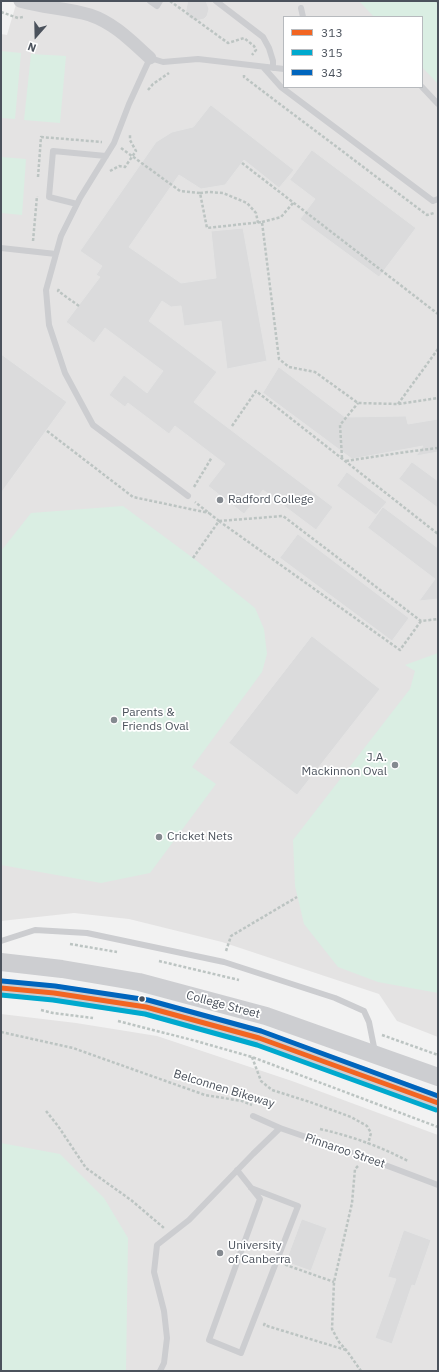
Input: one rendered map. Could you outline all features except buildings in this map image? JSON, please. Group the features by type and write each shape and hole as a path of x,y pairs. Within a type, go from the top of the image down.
{"street":[{"path":"20,1 90,15 107,23 124,34 150,58"},
{"name":"College Street","path":"1,962 62,969 139,982 266,1016 438,1077"},
{"name":"College Street","path":"1,988 54,993 146,1007 265,1040 438,1103"}],"lane":[{"path":"150,1 157,6 160,1"},
{"path":"216,1 263,38 269,48 273,68"},
{"path":"301,8 303,16"},
{"path":"188,496 93,425 65,374 49,326 46,290 61,236 77,204 114,143 129,104 150,58 163,62 198,59 264,68 283,69"},
{"path":"264,68 283,88"},
{"path":"284,88 433,201 438,199"},
{"path":"423,88 438,104"},
{"path":"77,204 49,197 53,151 106,156"},
{"path":"1,248 56,254"},
{"path":"1,941 35,930 88,933 224,962 335,998 364,1011 369,1022 376,1055"},
{"name":"Pinnaroo Street","path":"253,1116 280,1128 364,1157 438,1185"},
{"path":"160,1371 164,1363 167,1338 164,1311 154,1272 157,1245 190,1220 237,1170 280,1128"},
{"path":"237,1170 260,1200 209,1340 241,1353 298,1206 251,1188"}],"path":[{"path":"1,12 18,18 25,17"},
{"path":"145,93 153,84 167,74 173,72"},
{"path":"237,74 251,77"},
{"path":"276,97 276,102"},
{"path":"107,176 111,169 119,166 125,167 136,151 130,140 130,128"},
{"path":"96,155 106,137"},
{"path":"114,143 180,191 223,193 247,204 256,212 258,223"},
{"path":"242,163 438,314"},
{"path":"200,193 207,228 258,223 281,217 293,203"},
{"path":"262,222 279,359 289,367 315,372 358,404 398,404 438,398"},
{"path":"59,284 58,291 78,306"},
{"path":"398,404 438,349"},
{"path":"232,426 256,391 438,534"},
{"path":"341,458 340,425 358,404"},
{"path":"47,431 133,497 209,513"},
{"path":"346,462 438,448"},
{"path":"212,457 188,496 219,521 400,650 421,620"},
{"path":"219,521 283,516 421,620 438,619"},
{"path":"193,558 219,521"},
{"path":"221,975 231,936 297,897"},
{"path":"67,944 120,952"},
{"path":"159,961 244,981"},
{"path":"36,1008 53,1013 97,1018"},
{"path":"112,1020 252,1057 438,1127"},
{"path":"381,1028 382,1035 438,1055"},
{"name":"Belconnen Bikeway","path":"1,1032 73,1048 205,1095 242,1101 256,1106"},
{"path":"252,1057 261,1081 272,1090 351,1117 367,1126 371,1133 369,1143"},
{"path":"46,1111 58,1126 86,1168 131,1200 171,1234"},
{"path":"318,1128 344,1134 386,1149 409,1161"},
{"path":"361,1371 332,1329 334,1282 352,1203 355,1169 364,1157"},
{"path":"284,1271 286,1265 334,1282"},
{"path":"267,1318 264,1325 347,1351"}],"shaded area":[{"name":"Radford College","path":"17,1 361,1 375,16 283,16 283,88 423,88 423,66 438,82 438,1037 397,1021 379,994 222,942 129,919 74,913 1,921 1,34 7,35"},
{"name":"University of Canberra","path":"1,1014 76,1023 157,1036 292,1081 438,1135 438,1371 1,1371"}],"green space":[{"path":"359,1 438,1 438,84 423,68 423,16 373,16"},
{"path":"1,51 21,53 15,119 1,118"},
{"path":"31,54 66,56 60,123 24,120"},
{"path":"1,157 26,159 22,215 1,213"},
{"name":"Parents & Friends Oval","path":"123,506 197,561 255,608 264,629 267,654 262,672 192,767 216,784 150,873 101,883 1,865 1,551 31,513"},
{"name":"J.A. Mackinnon Oval","path":"438,653 438,993 378,982 338,967 304,924 295,886 293,840 410,689 415,671 405,665"},
{"path":"1,1143 60,1154 104,1198 128,1238 126,1371 1,1371"}],"transit line":[{"name":"343","path":"2,981 55,986 148,1000 261,1031 438,1096"},
{"name":"313","path":"1,988 54,993 146,1007 259,1038 438,1103"},
{"name":"315","path":"1,995 53,1000 145,1014 257,1045 436,1110"}],"place":[{"name":"Radford College","path":"220,500"},
{"name":"Parents & Friends Oval","path":"114,720"},
{"name":"J.A. Mackinnon Oval","path":"395,765"},
{"name":"Cricket Nets","path":"159,837"},
{"name":"University of Canberra","path":"220,1253"}]}
